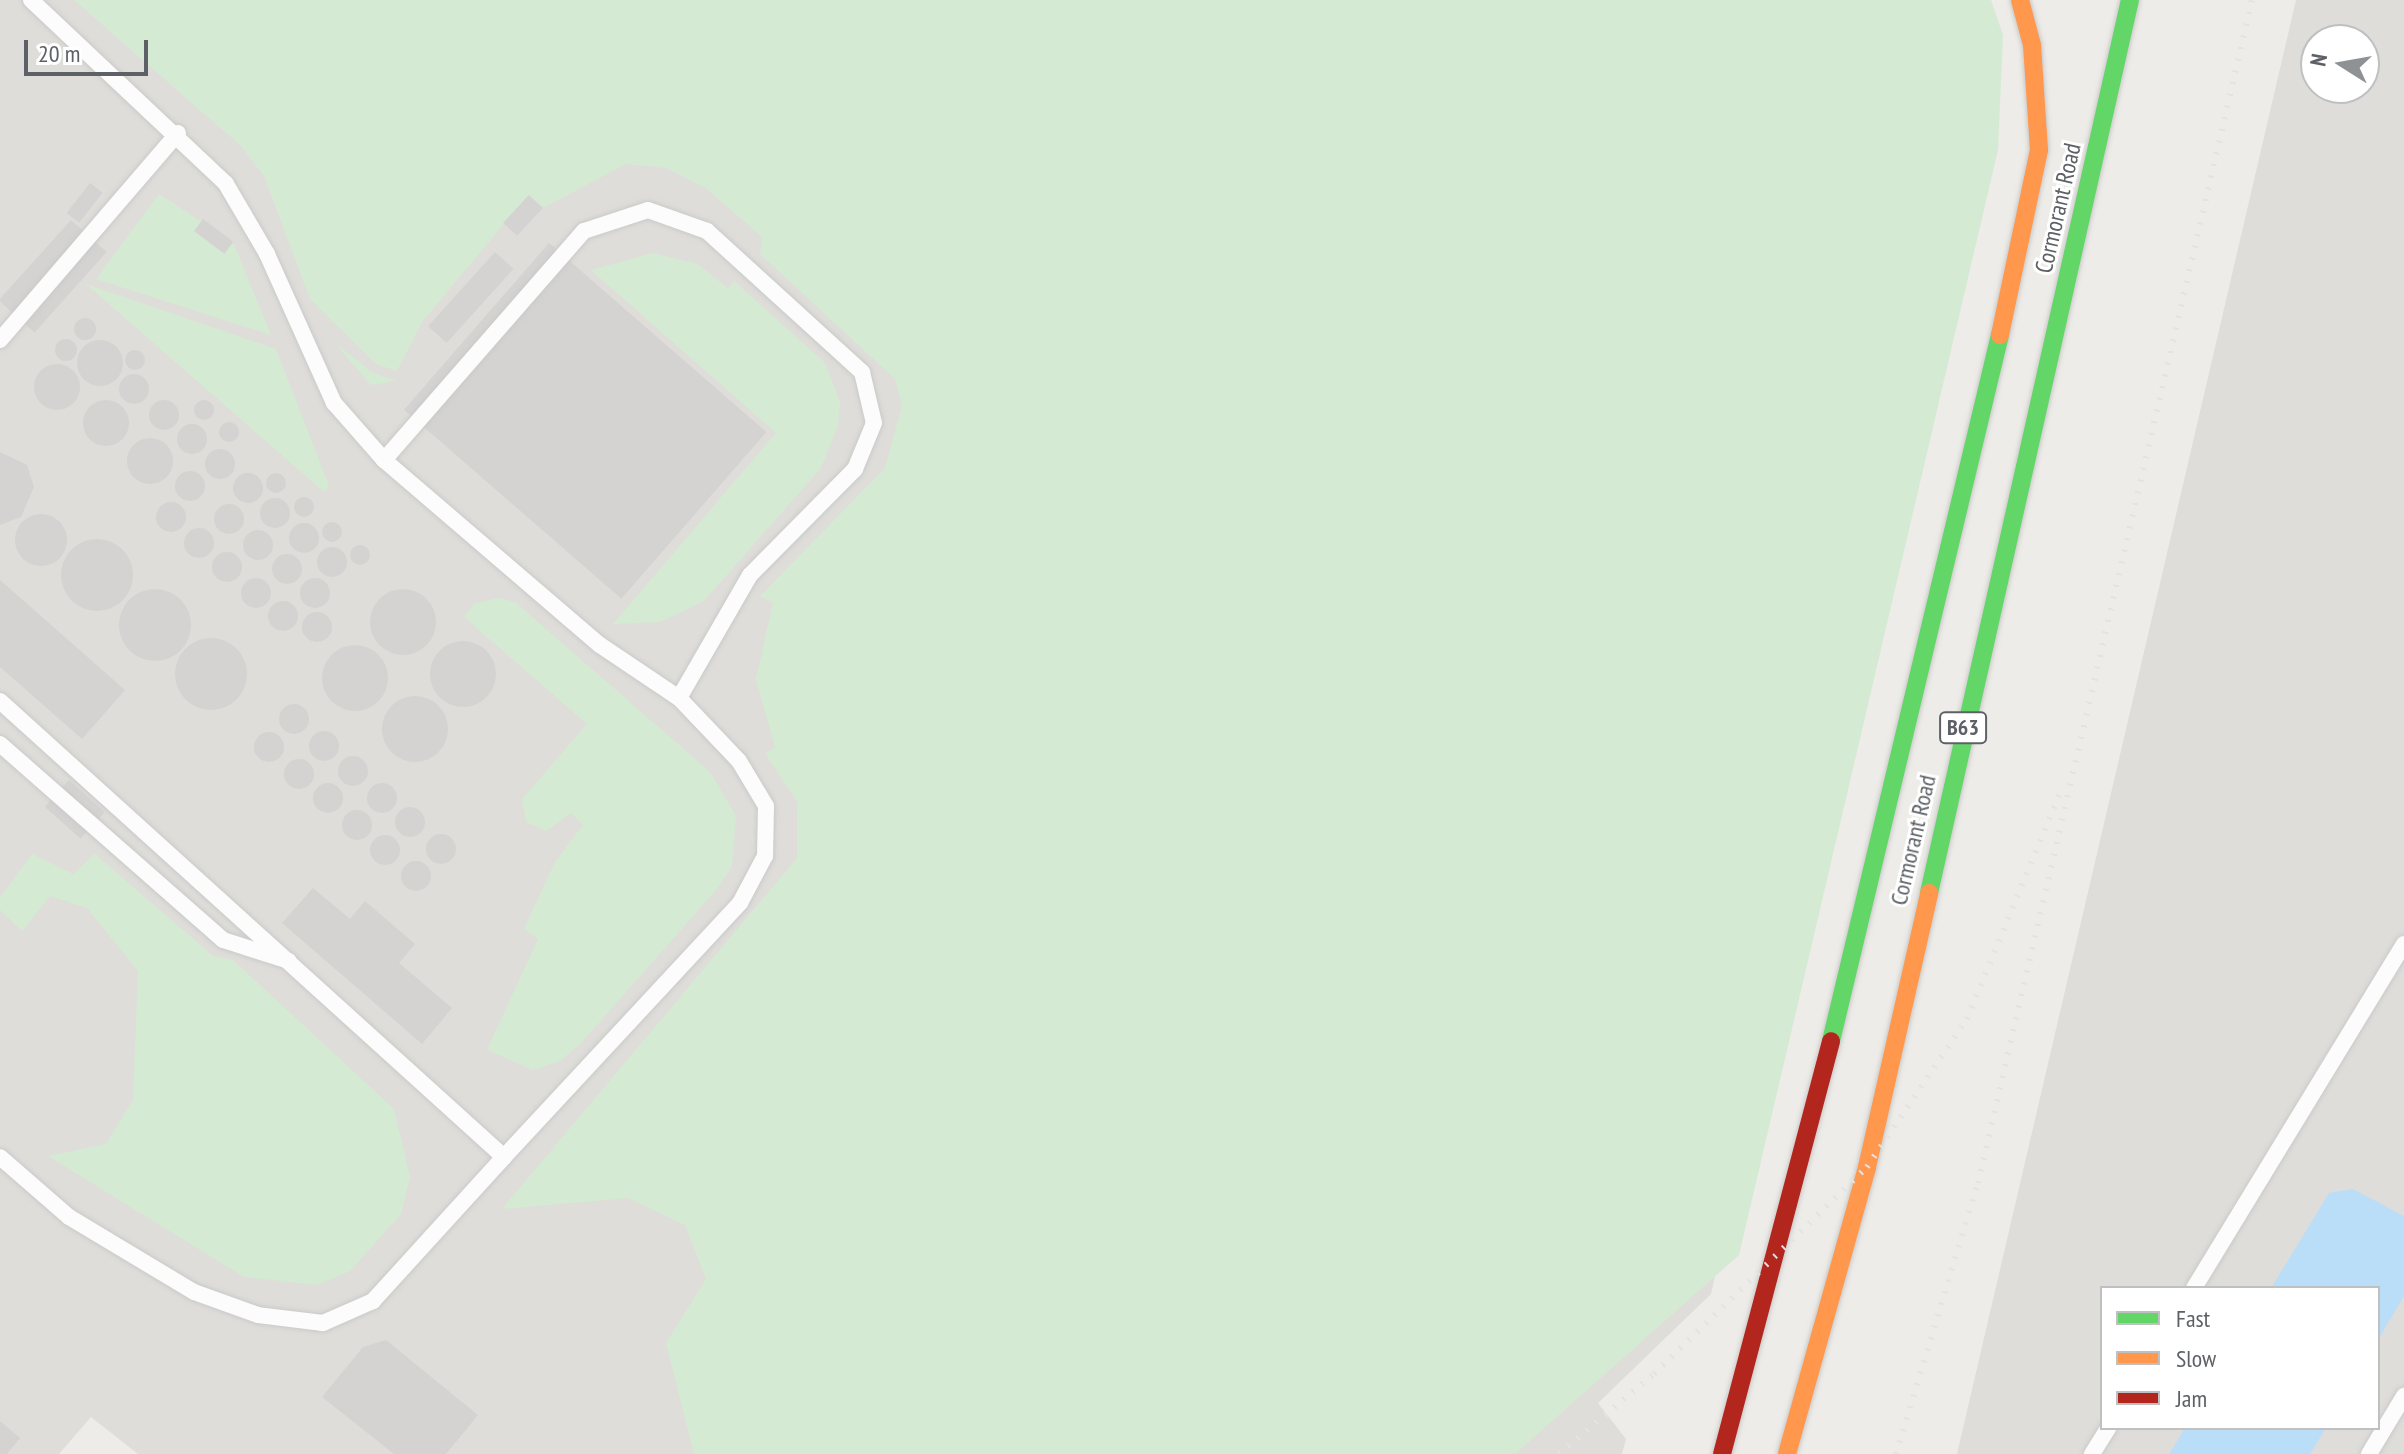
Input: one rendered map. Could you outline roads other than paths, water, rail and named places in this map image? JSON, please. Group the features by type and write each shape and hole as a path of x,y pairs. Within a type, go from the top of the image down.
{"main road":[{"name":"Cormorant Road","path":"1722,1454 1778,1255 1969,477 2039,150 2032,45 2020,0"},
{"name":"Cormorant Road","path":"1787,1454 1867,1167 2130,0"}],"lane":[{"path":"0,1157 69,1217 194,1292 258,1315 323,1323 373,1301 740,903 765,856 766,806 739,761 679,698 600,645 384,460 334,403 267,254 226,184 178,133 31,0"},
{"path":"0,340 178,133"},
{"path":"384,460 584,231 648,210 707,231 862,372 874,423 855,469 750,575 679,698"},
{"path":"0,701 297,964 504,1157"},
{"path":"0,744 223,940 297,964"},
{"path":"2195,1286 2404,944"},
{"path":"2369,1454 2404,1396"},
{"path":"2092,1454 2107,1430"}],"water":[{"path":"2353,1189 2404,1216 2404,1296 2380,1337 2380,1286 2272,1286 2329,1193"},
{"path":"2184,1430 2325,1430 2310,1454 2169,1454"}],"railway":[{"path":"1896,1454 1978,1183 2252,0"},
{"path":"1559,1454 1654,1374 1867,1167 1967,1019 2062,787"}]}
